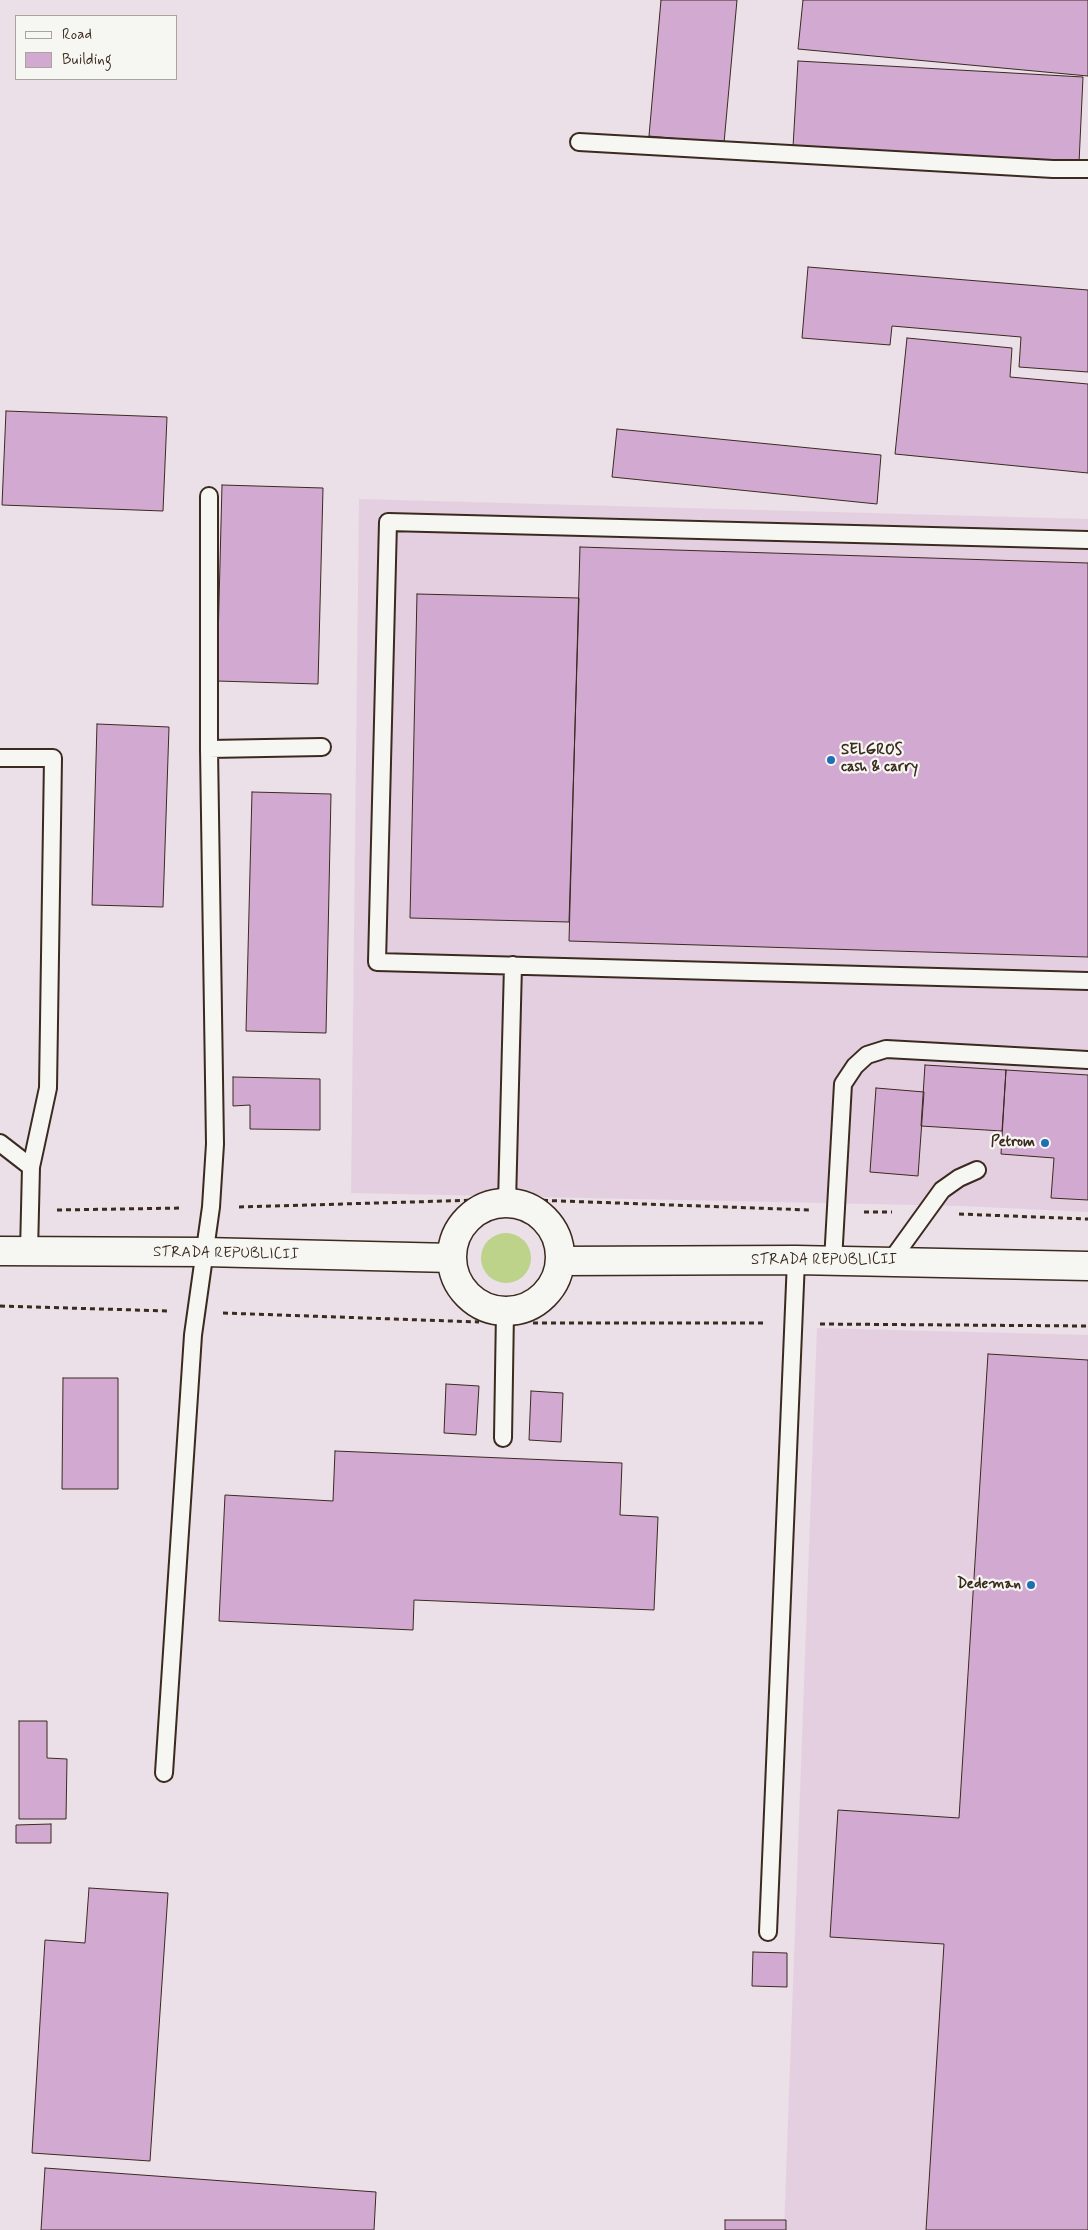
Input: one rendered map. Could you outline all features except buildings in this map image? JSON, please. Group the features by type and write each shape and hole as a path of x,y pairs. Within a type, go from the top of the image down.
{"main road":[{"path":"507,1201 531,1209 546,1221 556,1237 560,1249 560,1261 556,1278 548,1291 536,1302 505,1317 474,1301 463,1289 455,1275 452,1258 454,1241 462,1226 474,1213 490,1205 507,1201"},
{"name":"STRADA REPUBLICII","path":"0,1251 204,1252 452,1258"},
{"name":"STRADA REPUBLICII","path":"560,1261 796,1260 1088,1266"}],"lane":[{"path":"579,142 1053,169 1088,169"},
{"path":"164,1773 196,1312 210,1207 215,1144 209,749 208,496"},
{"path":"1088,540 388,522 377,962 1088,981"},
{"path":"209,749 322,747"},
{"path":"0,758 53,758 48,1088 32,1166 30,1252"},
{"path":"507,1201 513,965"},
{"path":"833,1261 842,1084 866,1055 886,1049 1088,1060"},
{"path":"0,1143 32,1166"},
{"path":"890,1262 942,1190 959,1178 977,1170"},
{"path":"768,1932 796,1260"},
{"path":"503,1438 505,1317"}],"path":[{"path":"30,1210 507,1201 1088,1219"},
{"path":"0,1306 196,1312 793,1323 1088,1326"}],"shaded area":[{"path":"359,499 1088,519 1088,1212 962,1206 351,1193"},
{"path":"817,1328 1088,1335 1088,2230 784,2230"}],"green space":[{"path":"511,1233 524,1240 530,1248 530,1268 524,1276 516,1282 501,1283 488,1276 482,1268 481,1253 488,1240 496,1234"}],"place":[{"name":"SELGROS cash & carry","path":"831,760"},
{"name":"Petrom","path":"1045,1143"},
{"name":"Dedeman","path":"1031,1585"}]}
